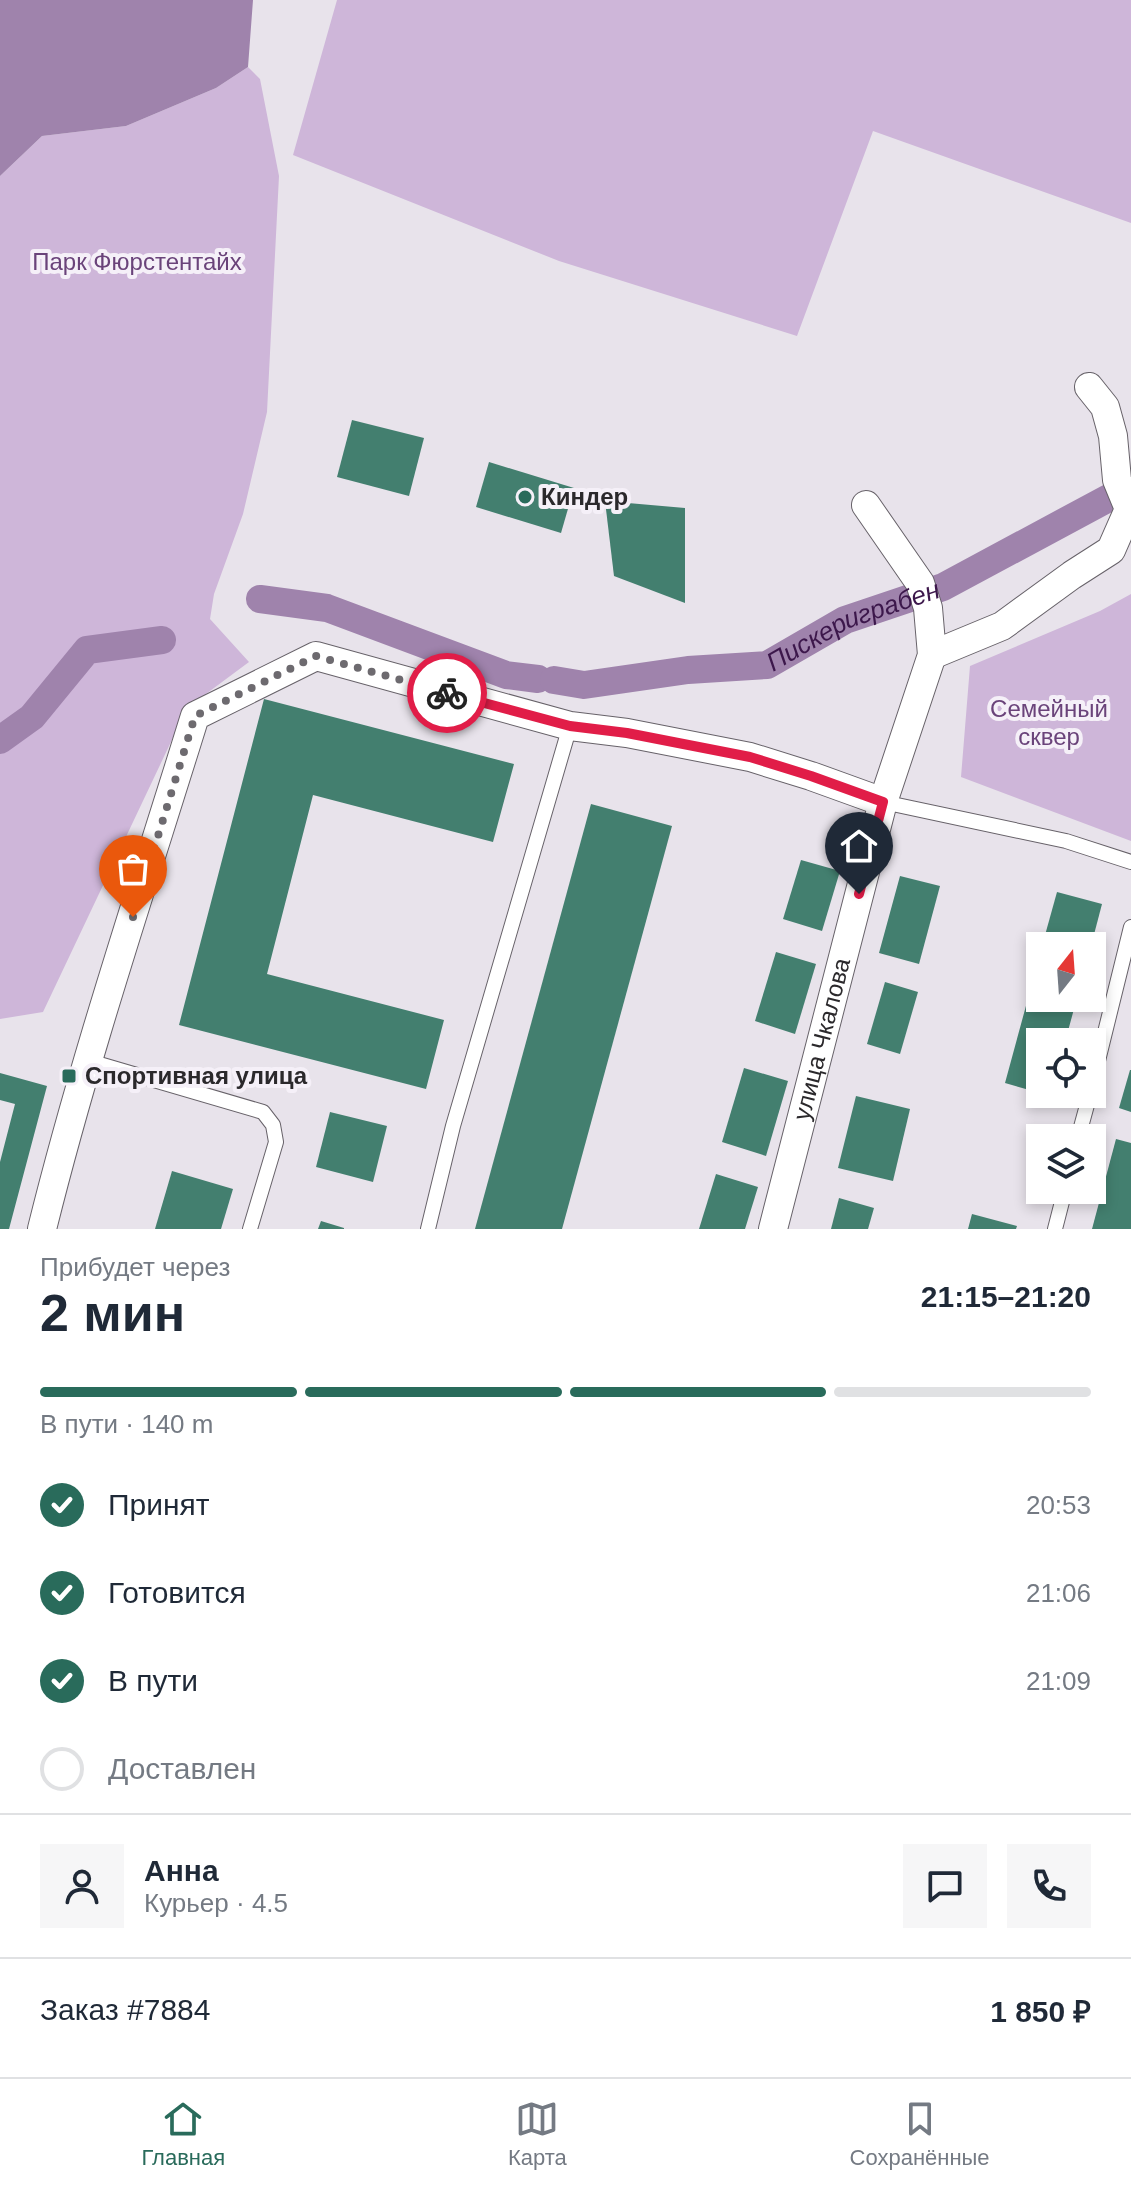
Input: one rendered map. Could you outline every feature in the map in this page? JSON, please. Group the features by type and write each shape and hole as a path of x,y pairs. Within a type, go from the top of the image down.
{"street":[{"path":"866,505 924,596 932,655 1002,626 1111,550 1129,509 1117,480 1113,436 1105,407 1089,387"},
{"name":"улица Чкалова","path":"773,1229 883,802 932,655"},
{"path":"42,1229 57,1166 195,716 316,656 570,726 627,733 750,757 883,802"}],"lane":[{"path":"428,1229 453,1126 570,726"},
{"path":"883,802 1066,841 1131,862"},
{"path":"1106,1031 1131,927"},
{"path":"89,1061 263,1112 273,1125 276,1142 250,1229"},
{"path":"1055,1229 1061,1204"}],"green space":[{"path":"337,0 1131,0 1131,223 873,131 797,336 559,261 293,155"},
{"name":"Парк Фюрстентайх","path":"248,67 260,79 279,176 267,412 243,514 214,594 210,619 249,662 187,708 43,1012 0,1019 0,176 42,136 126,126 216,88"},
{"name":"Семейный сквер","path":"1131,594 1131,841 961,777 970,666 1100,611"}],"shaded area":[{"path":"0,0 253,0 248,67 216,88 126,126 42,136 0,176"}],"building":[{"path":"352,420 424,438 409,496 337,477"},
{"name":"Киндер","path":"489,462 574,488 561,533 476,507"},
{"path":"605,501 685,508 685,603 614,576"},
{"path":"264,699 514,764 493,842 313,795 267,974 444,1020 426,1089 179,1025"},
{"path":"591,804 672,826 562,1229 475,1229"},
{"path":"801,860 840,871 822,931 783,919"},
{"path":"900,876 940,886 919,964 879,953"},
{"path":"1057,892 1102,904 1095,932 1046,932"},
{"path":"776,952 816,964 795,1034 755,1021"},
{"path":"885,982 918,992 900,1054 867,1044"},
{"path":"1026,1006 1026,1012 1073,1012 1069,1028 1026,1028 1026,1089 1005,1083"},
{"path":"744,1068 788,1081 766,1156 722,1142"},
{"path":"1131,1070 1131,1112 1119,1108"},
{"path":"0,1073 47,1086 9,1229 0,1229 0,1162 15,1104 0,1100"},
{"path":"856,1096 910,1109 893,1181 838,1168"},
{"path":"330,1112 387,1126 373,1182 316,1167"},
{"path":"1116,1139 1131,1143 1131,1229 1092,1229 1099,1204 1106,1204 1106,1176"},
{"path":"172,1171 233,1189 221,1229 155,1229"},
{"path":"716,1174 758,1187 745,1229 699,1229"},
{"path":"839,1198 874,1208 868,1229 831,1229"},
{"path":"972,1214 1017,1226 1016,1229 968,1229"},
{"path":"321,1221 344,1228 344,1229 318,1229"}],"waterway":[{"name":"Пискериграбен","path":"554,680 584,685 688,670 767,665 845,620 943,587 1131,486"},
{"name":"Пискериграбен","path":"260,599 327,608 506,675 538,679"},
{"name":"Пискериграбен","path":"0,740 32,717 87,650 162,640"}],"way so far":[{"path":"133,917 195,716 316,656 447,693"}],"place":[{"name":"Киндер","path":"525,497"},
{"name":"Спортивная улица","path":"69,1076"}],"route":[{"path":"447,693 570,726 627,733 750,757 883,802 859,894"}]}
